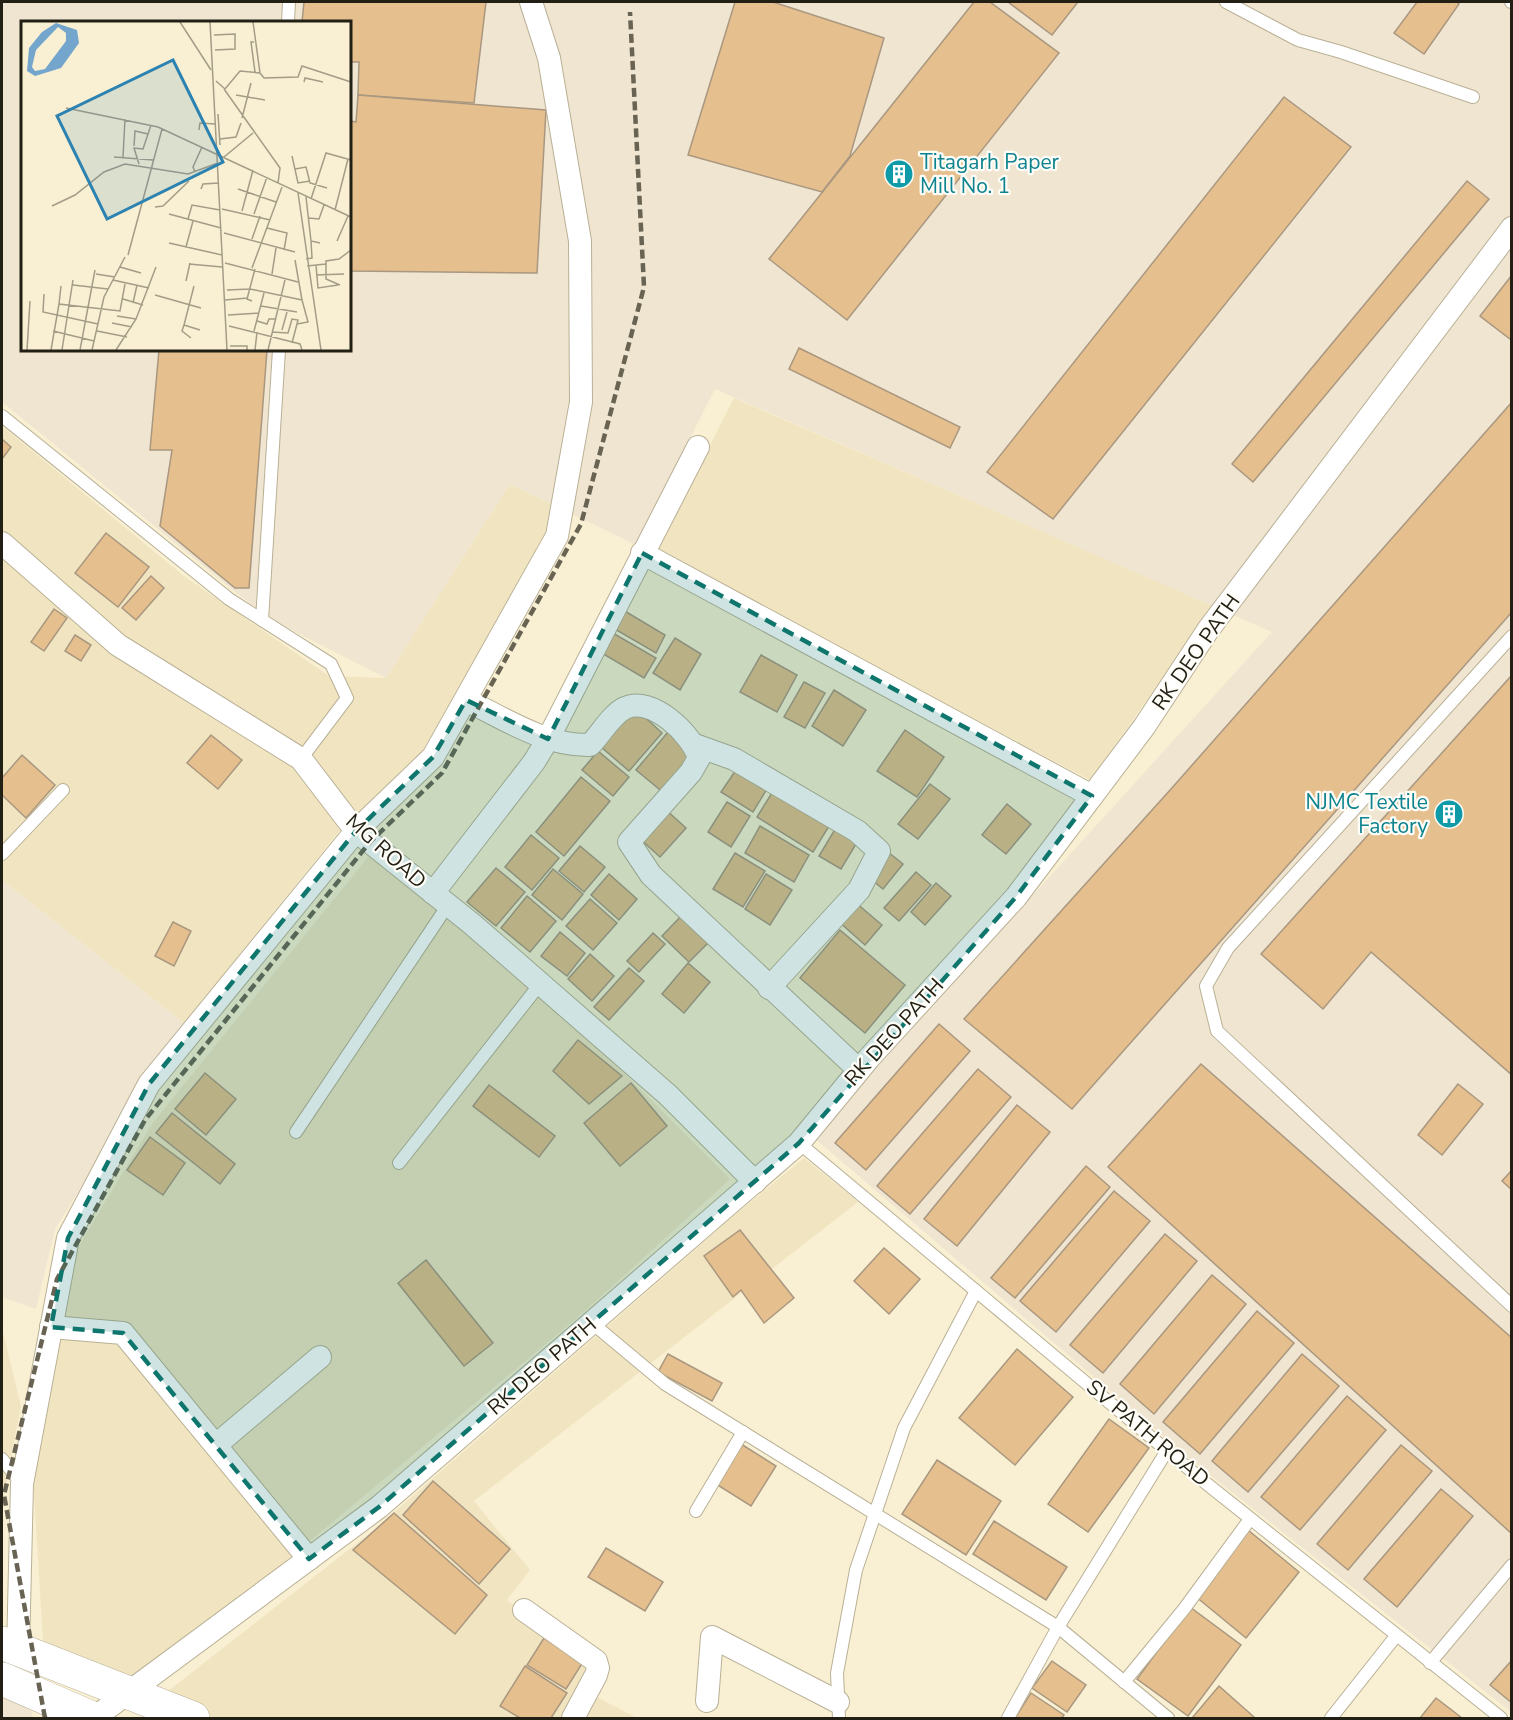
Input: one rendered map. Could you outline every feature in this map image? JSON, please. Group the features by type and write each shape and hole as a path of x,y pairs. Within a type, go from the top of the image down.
{"main road":[{"path":"10,1647 193,1719"},
{"path":"2,1679 93,1719"}],"street":[{"path":"10,1647 22,1484 68,1238 149,1084 356,831 433,757 557,536 581,402 580,241 549,58 531,2"},
{"name":"RK DEO PATH","path":"93,1719 379,1507 799,1143 859,1070 1016,897 1144,727 1208,630 1512,228"},
{"path":"440,899 548,739 698,447"},
{"name":"MG ROAD","path":"2,543 118,645 302,759 356,831 440,899 668,1095 755,1182"},
{"path":"642,553 1092,796"},
{"path":"466,700 548,739 590,745 623,708 637,704 651,708 686,733 695,745 699,758 690,772 629,842 651,875 859,1070"},
{"path":"695,745 734,759 857,831 879,851 878,858 858,890 770,988"},
{"path":"51,1327 123,1333 309,1559"},
{"path":"216,1445 320,1357"},
{"path":"524,1610 596,1661 598,1668 596,1675 573,1719"},
{"path":"707,1701 712,1637 839,1710"}],"lane":[{"path":"288,21 289,2"},
{"path":"1226,2 1298,40 1341,52 1473,97"},
{"path":"262,620 279,351"},
{"path":"2,416 229,599 331,664 347,698 302,759"},
{"path":"1512,636 1228,948 1206,986 1217,1031 1512,1306"},
{"path":"2,854 63,790"},
{"path":"296,1132 440,899"},
{"path":"399,1163 540,984"},
{"name":"SV PATH ROAD","path":"799,1143 1250,1518 1501,1719"},
{"path":"839,1710 837,1673 856,1570 904,1428 976,1291"},
{"path":"592,1323 665,1384 1058,1627 1168,1719"},
{"path":"696,1510 743,1432"},
{"path":"1008,1719 1058,1627 1168,1449"},
{"path":"2,1459 22,1484"},
{"path":"1124,1682 1184,1609 1250,1518"},
{"path":"1430,1663 1512,1565"},
{"path":"1331,1719 1396,1636"}],"highlighted area":[{"path":"642,553 1092,796 1016,897 799,1143 379,1507 309,1559 123,1333 51,1327 68,1238 149,1084 356,831 433,757 466,700 548,739"}],"shaded area":[{"path":"2,2 1511,2 1511,1712 1190,1459 813,1137 1272,632 715,389 636,545 510,484 386,678 266,617 2,402"},
{"path":"734,398 1214,606 1090,780 656,551"},
{"path":"2,426 184,576 329,676 386,678 510,484 551,504 546,538 427,752 341,829 184,1023 2,880"},
{"path":"369,856 451,921 598,1047 730,1179 585,1311 127,1694 44,1658 33,1477 73,1256 152,1124"},
{"path":"2,880 184,1023 55,1229 36,1309 2,1297"},
{"path":"804,1158 858,1202 474,1501 530,1570 507,1600 594,1666 595,1696 637,1718 193,1718 154,1702 370,1533 736,1214"},
{"path":"2,1328 21,1406 2,1504"},
{"path":"2,1673 24,1683 33,1718 2,1718"}],"building":[{"path":"304,2 486,2 474,103 358,95 359,62 351,62 351,21 302,21"},
{"path":"735,2 773,2 884,38 850,156 822,192 688,155"},
{"name":"Titagarh Paper Mill No. 1","path":"974,2 990,2 1059,53 847,320 769,259"},
{"path":"1008,2 1078,2 1052,35"},
{"path":"1417,2 1456,2 1459,4 1424,54 1394,33"},
{"path":"358,95 546,110 537,273 351,271 351,121 356,122"},
{"path":"1284,97 1351,147 1053,519 987,472"},
{"path":"1467,181 1489,199 1253,482 1232,464"},
{"path":"1512,275 1512,337 1510,339 1480,316"},
{"path":"799,348 960,427 950,448 789,369"},
{"path":"159,351 267,351 249,588 235,588 160,526 172,450 150,450"},
{"path":"1512,402 1512,612 1072,1109 964,1019 1171,789"},
{"path":"2,439 11,447 2,459"},
{"path":"106,533 149,567 118,607 75,573"},
{"path":"151,576 164,588 136,620 122,608"},
{"path":"54,609 67,618 44,651 31,642"},
{"path":"623,610 665,635 656,653 613,628"},
{"path":"611,632 656,658 644,678 600,652"},
{"path":"75,635 91,645 81,661 65,651"},
{"path":"675,638 701,654 680,690 653,673"},
{"path":"761,655 797,675 777,712 740,692"},
{"name":"NJMC Textile Factory","path":"1512,675 1512,1075 1371,952 1323,1009 1261,954"},
{"path":"804,682 825,693 805,728 784,717"},
{"path":"834,690 866,710 843,746 812,726"},
{"path":"635,708 662,733 629,771 601,747"},
{"path":"905,730 944,757 917,797 877,771"},
{"path":"668,732 696,756 665,794 636,770"},
{"path":"211,735 242,760 218,789 187,763"},
{"path":"598,751 629,777 613,796 582,770"},
{"path":"22,755 55,785 26,818 2,795 2,778"},
{"path":"740,764 770,784 753,812 721,792"},
{"path":"581,777 610,801 564,856 536,832"},
{"path":"930,784 950,799 918,839 898,824"},
{"path":"775,788 831,823 813,852 757,817"},
{"path":"727,802 750,816 731,847 708,832"},
{"path":"1007,804 1031,824 1006,854 982,835"},
{"path":"664,808 686,828 660,857 639,838"},
{"path":"760,826 809,855 794,882 745,853"},
{"path":"837,826 859,839 841,869 819,856"},
{"path":"531,835 559,858 532,890 505,867"},
{"path":"580,846 605,867 584,892 559,871"},
{"path":"888,852 903,864 883,889 868,877"},
{"path":"735,853 765,871 743,907 713,889"},
{"path":"496,868 525,892 496,926 467,902"},
{"path":"553,869 583,894 562,920 532,895"},
{"path":"916,872 931,885 899,921 884,908"},
{"path":"609,874 637,899 619,920 591,895"},
{"path":"766,874 792,890 770,925 745,909"},
{"path":"936,883 951,896 925,925 911,912"},
{"path":"527,896 556,921 530,952 501,928"},
{"path":"590,899 617,923 593,950 566,926"},
{"path":"855,902 882,925 865,945 838,921"},
{"path":"685,912 712,939 689,962 662,936"},
{"path":"173,922 191,931 174,966 155,956"},
{"path":"840,930 905,985 865,1033 800,978"},
{"path":"560,932 585,953 567,976 541,956"},
{"path":"653,933 665,944 639,972 627,961"},
{"path":"590,954 614,976 592,1001 568,979"},
{"path":"688,963 710,982 684,1013 662,994"},
{"path":"629,968 644,981 609,1020 594,1007"},
{"path":"939,1024 970,1051 866,1170 835,1143"},
{"path":"578,1040 622,1076 589,1104 553,1071"},
{"path":"1201,1064 1512,1338 1512,1534 1108,1167"},
{"path":"978,1069 1011,1097 910,1214 877,1186"},
{"path":"205,1073 236,1099 206,1135 175,1109"},
{"path":"631,1083 667,1126 620,1166 584,1123"},
{"path":"1458,1084 1483,1104 1442,1155 1418,1135"},
{"path":"489,1085 555,1136 539,1157 473,1106"},
{"path":"1017,1105 1050,1132 957,1246 924,1219"},
{"path":"172,1113 235,1164 220,1184 156,1133"},
{"path":"150,1137 185,1163 163,1195 127,1170"},
{"path":"1086,1166 1110,1187 1015,1298 991,1278"},
{"path":"1512,1170 1512,1190 1502,1181"},
{"path":"1114,1191 1150,1221 1056,1332 1020,1301"},
{"path":"740,1230 794,1298 764,1323 741,1290 733,1297 704,1256"},
{"path":"1165,1234 1197,1261 1103,1373 1070,1345"},
{"path":"884,1248 920,1279 889,1314 854,1281"},
{"path":"426,1260 493,1343 464,1366 398,1283"},
{"path":"1212,1275 1246,1304 1154,1414 1120,1384"},
{"path":"1257,1311 1294,1343 1200,1454 1163,1422"},
{"path":"1017,1349 1073,1397 1015,1465 959,1418"},
{"path":"668,1354 722,1383 712,1401 658,1372"},
{"path":"1302,1354 1339,1386 1248,1492 1212,1461"},
{"path":"1347,1396 1386,1430 1300,1530 1261,1497"},
{"path":"1109,1419 1149,1448 1088,1532 1048,1504"},
{"path":"741,1444 776,1466 751,1506 716,1484"},
{"path":"1401,1445 1432,1471 1348,1570 1317,1544"},
{"path":"937,1460 1001,1501 966,1555 902,1514"},
{"path":"433,1481 510,1549 479,1584 403,1515"},
{"path":"1441,1489 1473,1516 1397,1607 1364,1579"},
{"path":"394,1513 487,1595 455,1634 353,1550"},
{"path":"994,1521 1067,1567 1046,1600 973,1554"},
{"path":"1248,1530 1299,1572 1246,1638 1195,1596"},
{"path":"606,1548 663,1582 645,1611 588,1577"},
{"path":"1190,1607 1241,1645 1188,1716 1137,1679"},
{"path":"544,1638 583,1662 566,1689 527,1665"},
{"path":"1512,1660 1512,1703 1490,1685"},
{"path":"1052,1661 1086,1685 1067,1712 1032,1688"},
{"path":"525,1666 567,1693 551,1718 520,1718 500,1706"},
{"path":"1219,1686 1254,1717 1192,1718"},
{"path":"1031,1693 1064,1715 1062,1718 1015,1718"},
{"path":"1436,1698 1462,1718 1420,1718"}],"railway":[{"path":"45,1718 4,1495 57,1279 145,1120 370,842 442,773 581,524 644,287 630,12"}],"place":[{"name":"Titagarh Paper Mill No. 1","path":"899,174"},
{"name":"NJMC Textile Factory","path":"1449,814"}]}
